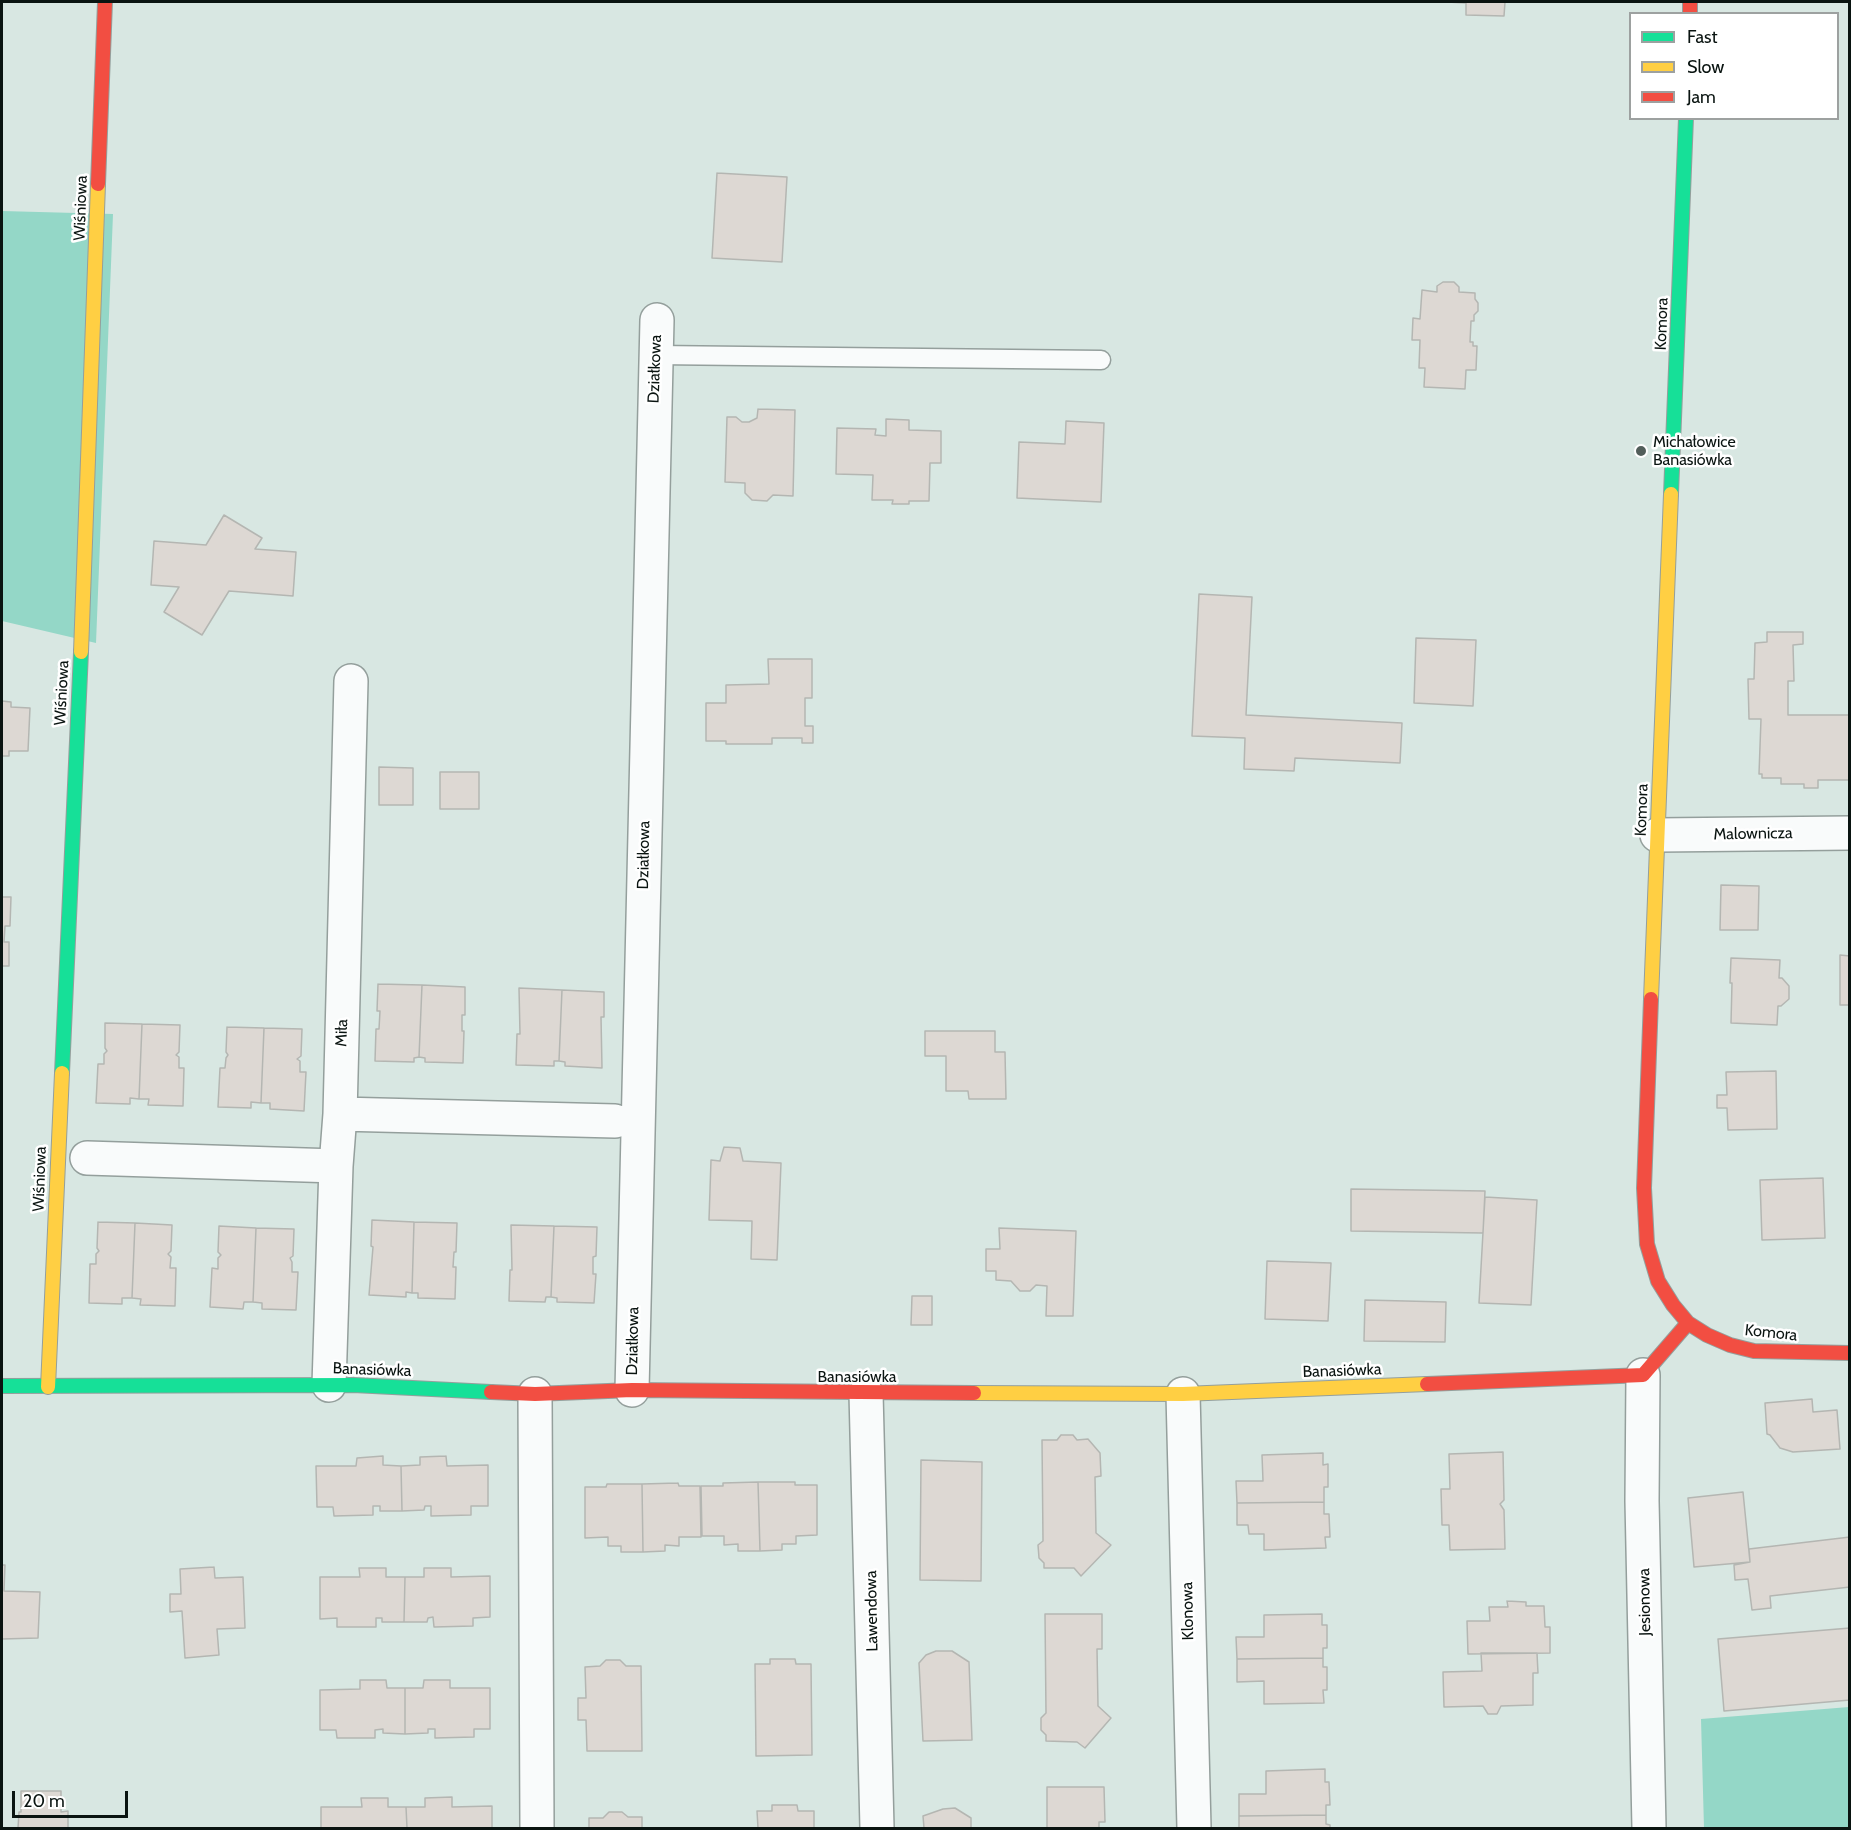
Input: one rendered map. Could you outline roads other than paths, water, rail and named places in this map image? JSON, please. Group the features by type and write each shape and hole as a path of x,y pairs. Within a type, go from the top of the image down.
{"street":[{"name":"Wiśniowa","path":"48,1387 80,676 105,2"},
{"name":"Komora","path":"1686,120 1644,1188 1647,1244 1658,1281 1672,1305 1688,1323 1707,1335 1730,1345 1754,1351 1850,1353"},
{"name":"Działkowa","path":"632,1390 657,320"},
{"name":"Miła","path":"329,1385 336,1166 340,1114 351,681"},
{"name":"Malownicza","path":"1657,835 1850,833"},
{"path":"340,1114 615,1121"},
{"path":"87,1158 336,1166"},
{"path":"1643,1375 1688,1323"},
{"name":"Banasiówka","path":"2,1386 329,1385 535,1394 632,1390 1183,1394 1643,1375"},
{"name":"Jesionowa","path":"1643,1375 1642,1501 1649,1828"},
{"name":"Lawendowa","path":"866,1393 877,1828"},
{"path":"535,1394 537,1828"},
{"name":"Klonowa","path":"1183,1394 1194,1828"}],"lane":[{"path":"656,355 1101,360"}],"place":[{"name":"Michałowice Banasiówka","path":"1641,451"}]}
